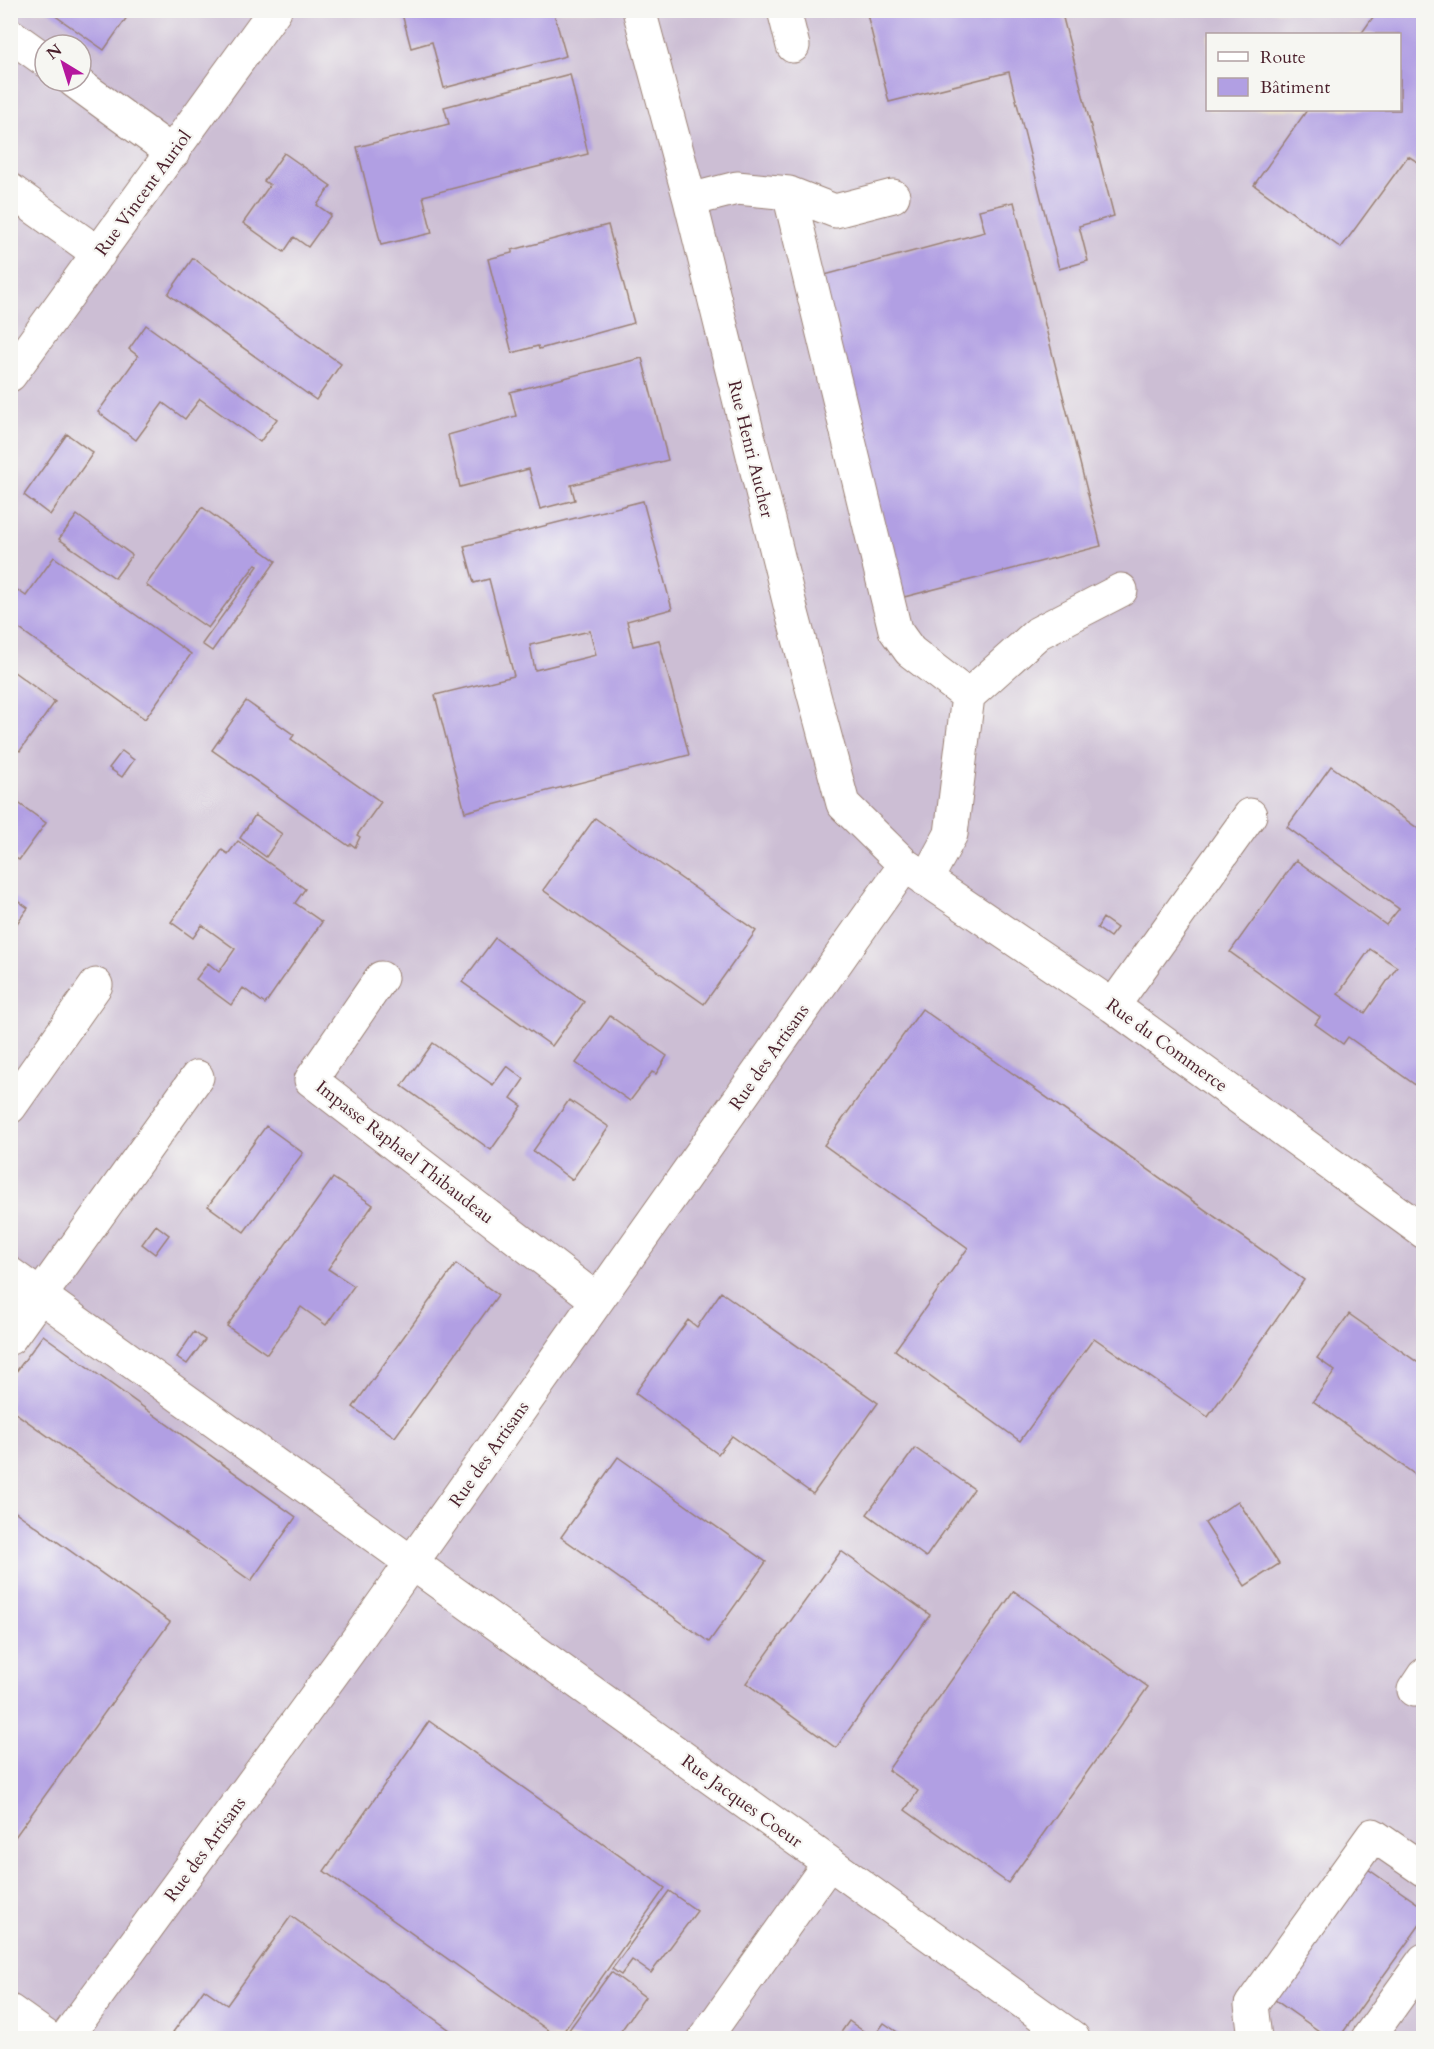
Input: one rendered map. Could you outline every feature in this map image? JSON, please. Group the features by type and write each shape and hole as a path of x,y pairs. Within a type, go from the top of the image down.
{"street":[{"name":"Rue Vincent Auriol","path":"10,375 275,10"},
{"name":"Rue Henri Aucher","path":"639,10 690,201 790,609 843,804 916,873"},
{"path":"784,10 793,46"},
{"path":"10,35 33,51"},
{"path":"90,93 173,153"},
{"path":"690,201 737,188 789,193 835,211 893,196"},
{"path":"10,190 99,254"},
{"path":"789,193 895,630 910,651 968,696 1038,633 1121,590"},
{"name":"Rue des Artisans","path":"66,2038 411,1563 597,1300 916,873 951,834 968,696"},
{"path":"1113,1006 1250,815"},
{"name":"Rue du Commerce","path":"916,873 1113,1006 1424,1232"},
{"name":"Impasse Raphael Thibaudeau","path":"381,978 311,1080 597,1300"},
{"path":"10,1107 96,985"},
{"path":"10,1338 197,1077"},
{"name":"Rue Jacques Coeur","path":"10,1274 1073,2038"},
{"path":"1256,2038 1251,2004 1373,1835 1424,1870"},
{"path":"705,2038 829,1863"},
{"path":"1368,2038 1424,1960"},
{"path":"10,2011 48,2038"}],"shaded area":[{"path":"10,11 1423,11 1423,2038 53,2038 11,2011"}],"building":[{"path":"47,10 132,10 104,50 93,42 93,33 80,33"},
{"path":"401,10 553,10 566,56 444,88 432,42 411,48"},
{"path":"866,10 1061,10 1114,216 1079,226 1088,261 1059,269 1009,72 889,102"},
{"path":"1378,10 1424,10 1424,166 1408,156 1341,248 1254,185 1306,111 1401,111 1401,33 1362,33"},
{"path":"570,74 588,154 423,196 432,233 381,245 357,147 449,124 444,107"},
{"path":"284,153 331,186 317,205 331,215 308,247 294,237 284,252 243,223 270,185 264,181"},
{"path":"1014,202 1101,546 904,597 821,276 985,232 979,210"},
{"path":"608,225 634,323 539,349 538,346 512,353 488,259 512,253 512,250"},
{"path":"193,258 341,364 316,400 168,294"},
{"path":"146,325 277,419 260,442 200,399 185,419 163,403 136,440 98,412 138,356 129,349"},
{"path":"642,358 668,460 571,485 575,500 540,509 529,469 460,487 448,435 516,416 510,392"},
{"path":"67,434 93,453 50,515 24,495"},
{"path":"643,501 672,609 627,621 633,646 659,640 689,755 465,812 435,695 514,676 489,579 474,583 464,546","holes":["590,631 596,655 535,670 530,645"]},
{"path":"202,507 276,561 212,651 202,644 258,566 256,564 208,628 146,585"},
{"path":"77,515 132,555 115,578 59,539"},
{"path":"54,557 191,654 145,719 10,622 17,609 10,605 10,597 16,589 26,596"},
{"path":"10,669 55,702 20,751 10,744"},
{"path":"246,701 294,735 291,739 381,802 357,835 360,837 355,847 351,844 349,846 212,750"},
{"path":"122,751 134,760 122,777 109,768"},
{"path":"1331,766 1424,833 1424,935 1416,947 1424,953 1424,1091 1348,1037 1343,1044 1315,1024 1320,1017 1230,952 1296,860 1386,925 1399,909 1287,827","holes":["1370,949 1397,967 1365,1013 1338,994"]},
{"path":"10,797 46,823 19,860 10,854"},
{"path":"255,815 282,834 266,857 240,838"},
{"path":"595,818 756,931 704,1004 543,890"},
{"path":"238,841 305,889 295,903 322,922 265,1004 243,988 231,1005 196,979 208,963 219,972 235,949 202,925 193,938 171,922 222,850 228,854"},
{"path":"10,895 28,908 10,933"},
{"path":"1103,918 1117,928 1110,937 1097,928"},
{"path":"495,938 584,1002 552,1046 462,982"},
{"path":"922,1009 1304,1280 1208,1417 1094,1338 1020,1441 895,1350 968,1248 824,1145"},
{"path":"610,1016 667,1056 656,1074 652,1072 630,1101 576,1063"},
{"path":"433,1043 493,1085 507,1066 524,1079 511,1098 522,1106 491,1150 402,1086"},
{"path":"569,1100 609,1127 572,1180 533,1151"},
{"path":"266,1126 303,1153 244,1232 208,1206"},
{"path":"333,1178 373,1205 328,1269 354,1286 326,1325 301,1307 267,1354 227,1326"},
{"path":"156,1225 169,1235 155,1254 142,1244"},
{"path":"456,1264 498,1295 395,1437 353,1407"},
{"path":"721,1292 878,1403 813,1494 732,1436 718,1454 635,1393 688,1320 697,1327"},
{"path":"1349,1314 1424,1367 1424,1481 1313,1401 1335,1371 1317,1358"},
{"path":"194,1332 205,1340 187,1364 177,1357"},
{"path":"43,1335 296,1517 251,1581 10,1409 10,1380"},
{"path":"915,1448 974,1489 926,1557 867,1514"},
{"path":"618,1457 766,1562 709,1642 561,1537"},
{"path":"1238,1501 1279,1564 1245,1586 1205,1523"},
{"path":"10,1508 170,1622 10,1844"},
{"path":"841,1551 930,1615 836,1748 746,1683"},
{"path":"1014,1591 1148,1687 1008,1883 905,1810 918,1791 888,1770"},
{"path":"429,1721 665,1888 559,2038 324,1871"},
{"path":"1362,1865 1424,1908 1424,1919 1339,2038 1329,2038 1268,1995"},
{"path":"669,1891 697,1911 651,1973 632,1960 621,1975 612,1969"},
{"path":"291,1916 461,2038 181,2038 173,2032 204,1989 227,2005"},
{"path":"611,1972 645,1997 616,2038 563,2038"},
{"path":"849,2021 873,2038 837,2038"},
{"path":"884,2023 906,2038 873,2038"}]}
